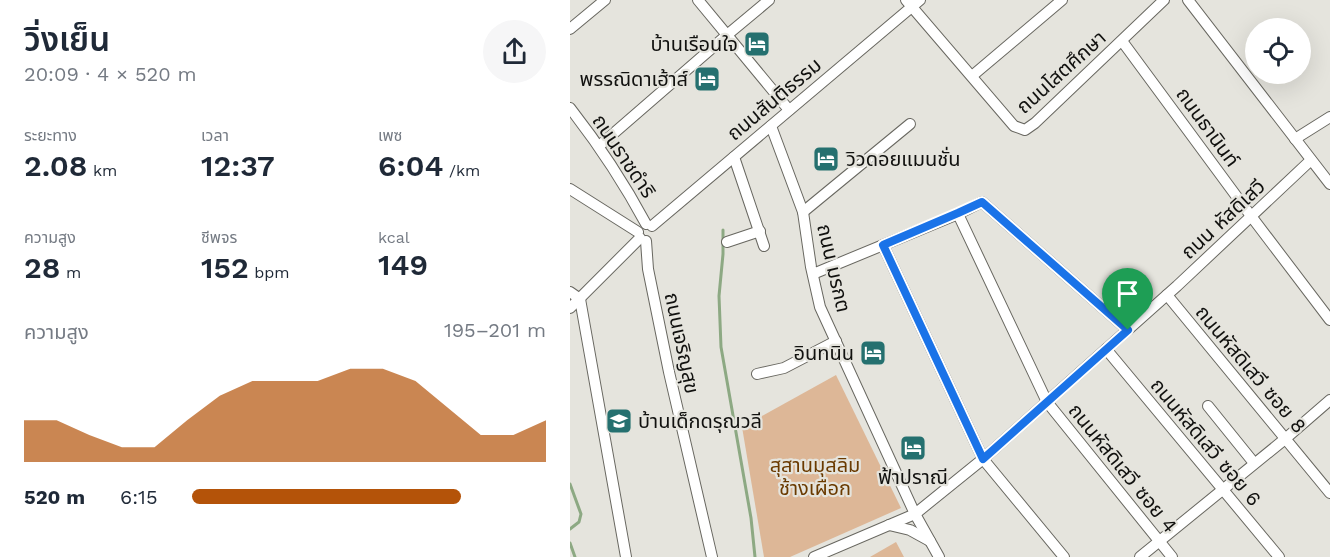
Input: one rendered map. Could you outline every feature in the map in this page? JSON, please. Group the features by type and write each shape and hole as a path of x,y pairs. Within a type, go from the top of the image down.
{"street":[{"path":"570,29 605,0"},
{"path":"698,0 789,110"},
{"path":"599,146 770,0"},
{"path":"972,76 1062,0"},
{"name":"ถนนโสตศึกษา","path":"912,2 1014,126 1025,130 1164,0"},
{"path":"1188,0 1330,184"},
{"name":"ถนนสันติธรรม","path":"642,237 640,226 649,225 734,157 912,2"},
{"name":"ถนนธานินท์","path":"1122,41 1330,320"},
{"name":"ถนนราชดำริ","path":"570,108 599,146 649,225"},
{"path":"1295,139 1330,117"},
{"path":"803,212 910,124"},
{"name":"ถนน มรกต","path":"771,126 803,212 820,307 915,514 939,557"},
{"path":"734,157 764,246"},
{"name":"ถนน หัสดิเสวี","path":"814,557 915,514 983,459 1106,350 1311,160"},
{"path":"570,189 642,237 652,238 654,236 655,232 649,225"},
{"path":"813,274 982,202 1128,330"},
{"name":"ถนนหัสดิเสวี ซอย 4","path":"958,213 1047,402 1172,557"},
{"path":"727,242 760,231"},
{"path":"570,308 642,237"},
{"name":"ถนนเจริญสุข","path":"642,237 669,372 712,557"},
{"path":"883,245 983,459 1064,557"},
{"path":"570,291 580,299 626,557"},
{"name":"ถนนหัสดิเสวี ซอย 8","path":"1167,295 1330,493"},
{"path":"757,374 784,368 836,341"},
{"name":"ถนนหัสดิเสวี ซอย 6","path":"1106,350 1279,557"},
{"path":"1140,557 1330,400"},
{"path":"1208,406 1254,463"},
{"path":"890,525 910,530 930,542"}],"green space":[{"name":"สุสานมุสลิม ช้างเผือก","path":"836,375 901,508 790,557 764,557 742,427"},
{"path":"896,542 904,557 870,557"}],"waterway":[{"path":"723,230 719,296 721,347 751,518 755,557"},
{"path":"570,484 581,514 579,522 570,529"},
{"path":"570,543 575,557"}],"place":[{"name":"บ้านเรือนใจ","path":"757,44"},
{"name":"พรรณิดาเฮ้าส์","path":"707,79"},
{"name":"วิวดอยแมนชั่น","path":"826,159"},
{"name":"อินทนิน","path":"873,353"},
{"name":"บ้านเด็กดรุณวลี","path":"619,421"},
{"name":"ฟ้าปราณี","path":"913,448"}],"route":[{"path":"982,202 1128,330 983,459 883,245 982,202"}]}
